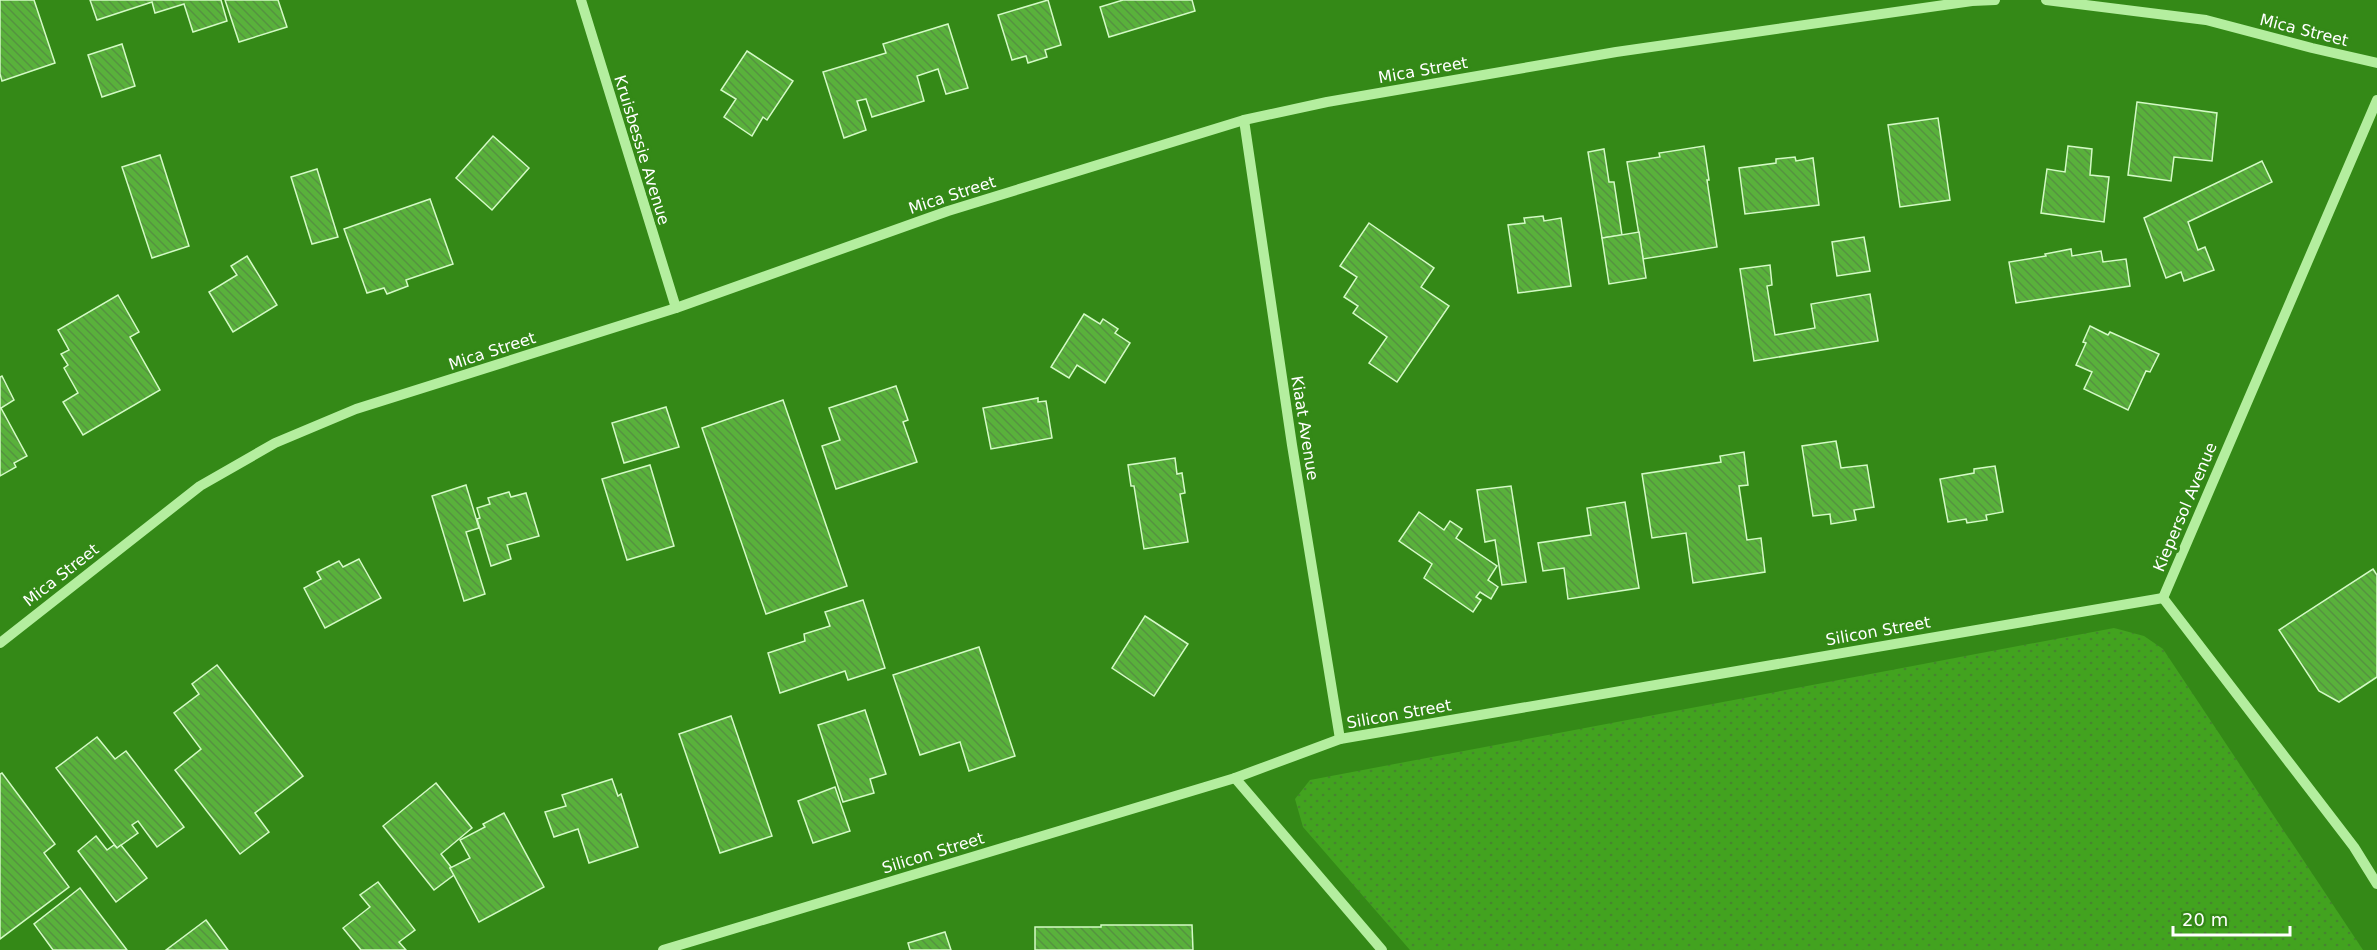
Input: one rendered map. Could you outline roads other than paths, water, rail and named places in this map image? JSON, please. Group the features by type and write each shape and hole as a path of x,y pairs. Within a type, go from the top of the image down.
{"street":[{"name":"Kruisbessie Avenue","path":"580,0 676,308"},
{"name":"Mica Street","path":"0,643 200,486 275,443 356,409 676,308 948,211 1244,120 1327,102 1616,51 1972,1 1995,0"},
{"name":"Mica Street","path":"2046,0 2205,20 2377,63"},
{"name":"Kiepersol Avenue","path":"2377,100 2163,598 2354,847 2377,884"},
{"name":"Kiaat Avenue","path":"1244,120 1292,445 1340,739"},
{"name":"Silicon Street","path":"663,950 1235,778 1340,739 2163,598"},
{"path":"1235,778 1382,950"}]}
